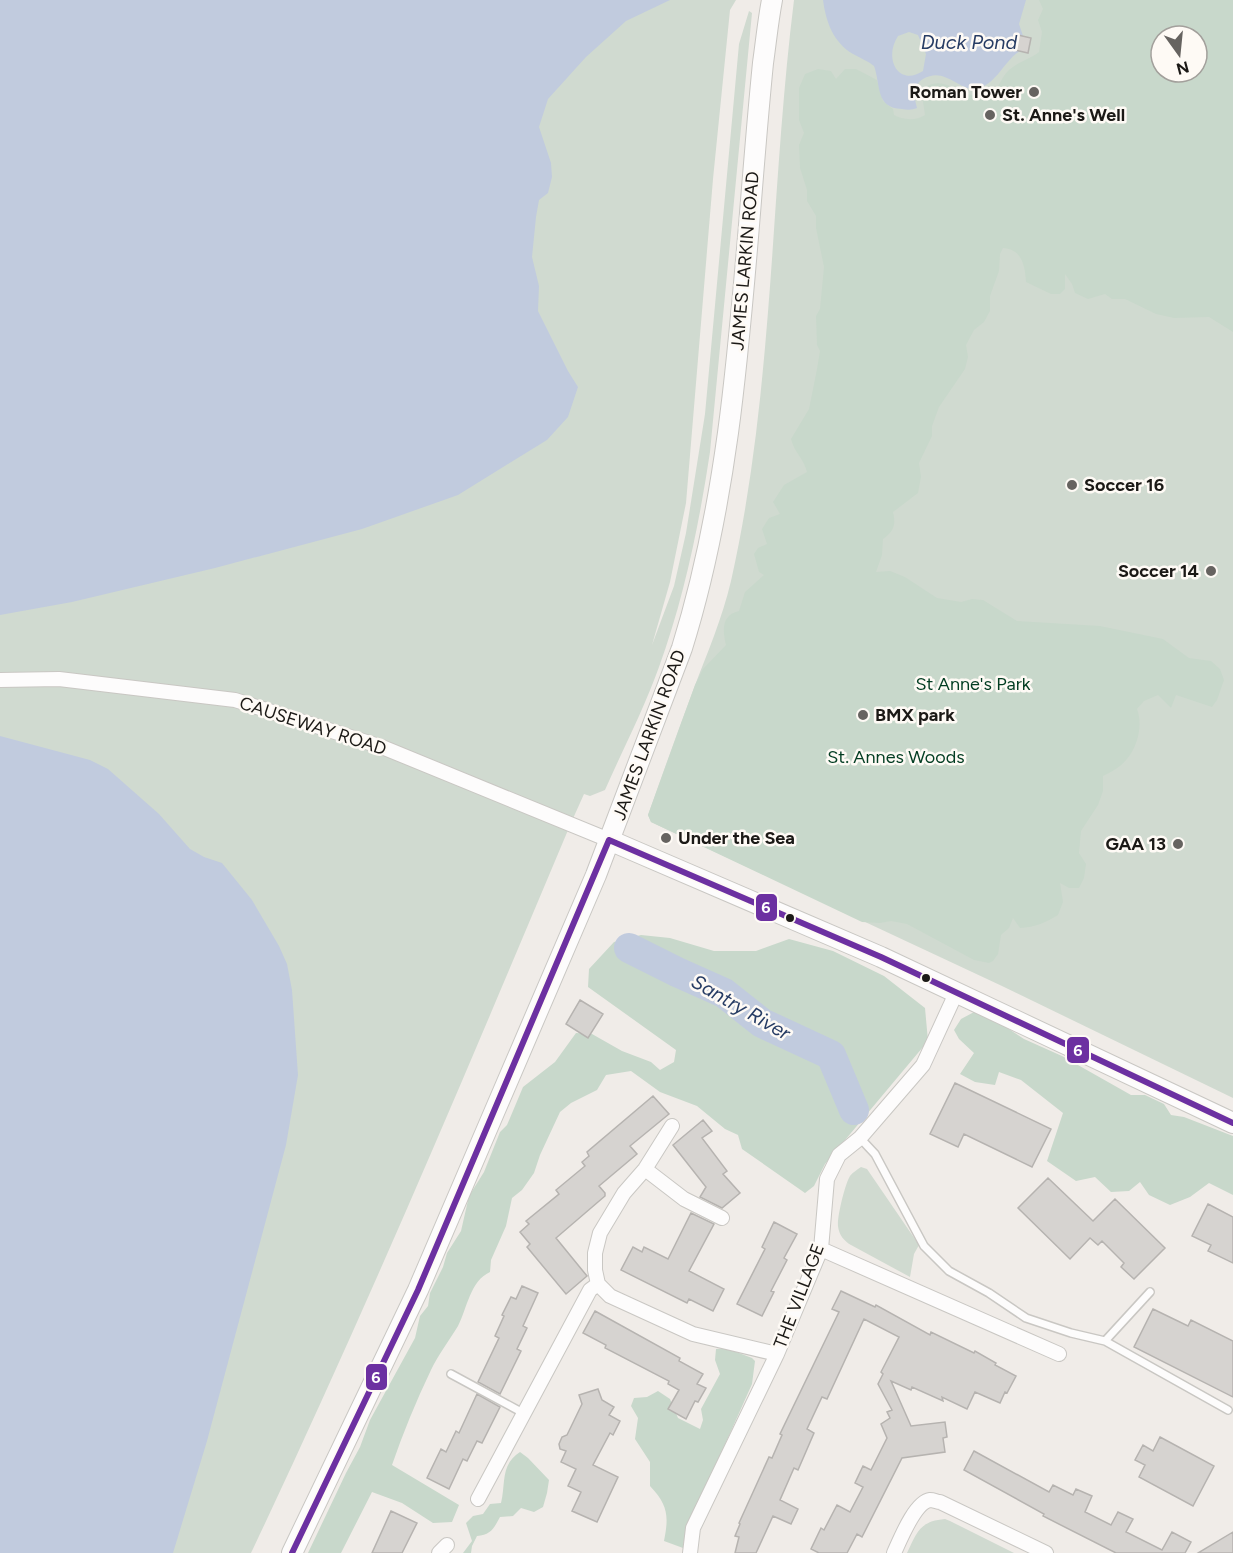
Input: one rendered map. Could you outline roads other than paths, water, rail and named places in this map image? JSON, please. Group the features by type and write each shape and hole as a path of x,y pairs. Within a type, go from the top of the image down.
{"main road":[{"name":"JAMES LARKIN ROAD","path":"292,1553 418,1290 609,840 682,648 702,578 724,467 744,295 760,91 772,0"},
{"path":"609,840 957,991 1233,1123"}],"street":[{"name":"CAUSEWAY ROAD","path":"0,680 59,679 235,700 382,747 609,840"},
{"name":"THE VILLAGE","path":"690,1553 693,1528 777,1354 821,1250 827,1179 839,1155 860,1138 923,1065 957,991"},
{"path":"672,1126 645,1169 624,1193 600,1233 595,1253 598,1284 610,1296 693,1334 777,1354"},
{"path":"645,1169 684,1199 722,1218"},
{"path":"821,1250 1059,1354"},
{"path":"478,1499 590,1290 598,1284"},
{"path":"894,1553 915,1513 922,1504 930,1500 940,1502 1046,1553"}],"lane":[{"path":"860,1138 875,1154 924,1246 949,1271 989,1293 1026,1318 1071,1333 1105,1341 1228,1410"},
{"path":"1105,1341 1150,1292"},
{"path":"450,1374 525,1414"}],"water":[{"path":"0,0 670,0 626,21 586,57 548,99 539,127 551,163 552,177 548,193 539,200 532,257 539,286 538,311 578,387 568,417 547,440 458,495 362,529 215,568 72,602 0,615"},
{"name":"Duck Pond","path":"823,0 1026,0 1019,24 1023,36 1018,36 1015,50 1020,51 991,81 972,89 946,77 931,76 919,82 915,88 917,108 910,110 887,105 881,94 874,66 840,44 832,31","holes":["909,32 918,35 926,54 923,71 907,76 896,68 893,61 894,45 898,36"]},
{"path":"0,736 90,760 108,769 159,814 190,849 222,863 252,900 287,964 292,990 298,1075 286,1145 207,1441 173,1553 0,1553"}],"waterway":[{"name":"Santry River","path":"629,948 724,993 762,1023 831,1055 854,1110"}],"place":[{"name":"Roman Tower","path":"1034,92"},
{"name":"St. Anne's Well","path":"990,115"},
{"name":"Soccer 16","path":"1072,485"},
{"name":"Soccer 14","path":"1211,571"},
{"name":"BMX park","path":"863,715"},
{"name":"Under the Sea","path":"666,838"},
{"name":"GAA 13","path":"1178,844"}],"park label":[{"name":"St Anne's Park","path":"973,684"},
{"name":"St. Annes Woods","path":"896,757"}]}
